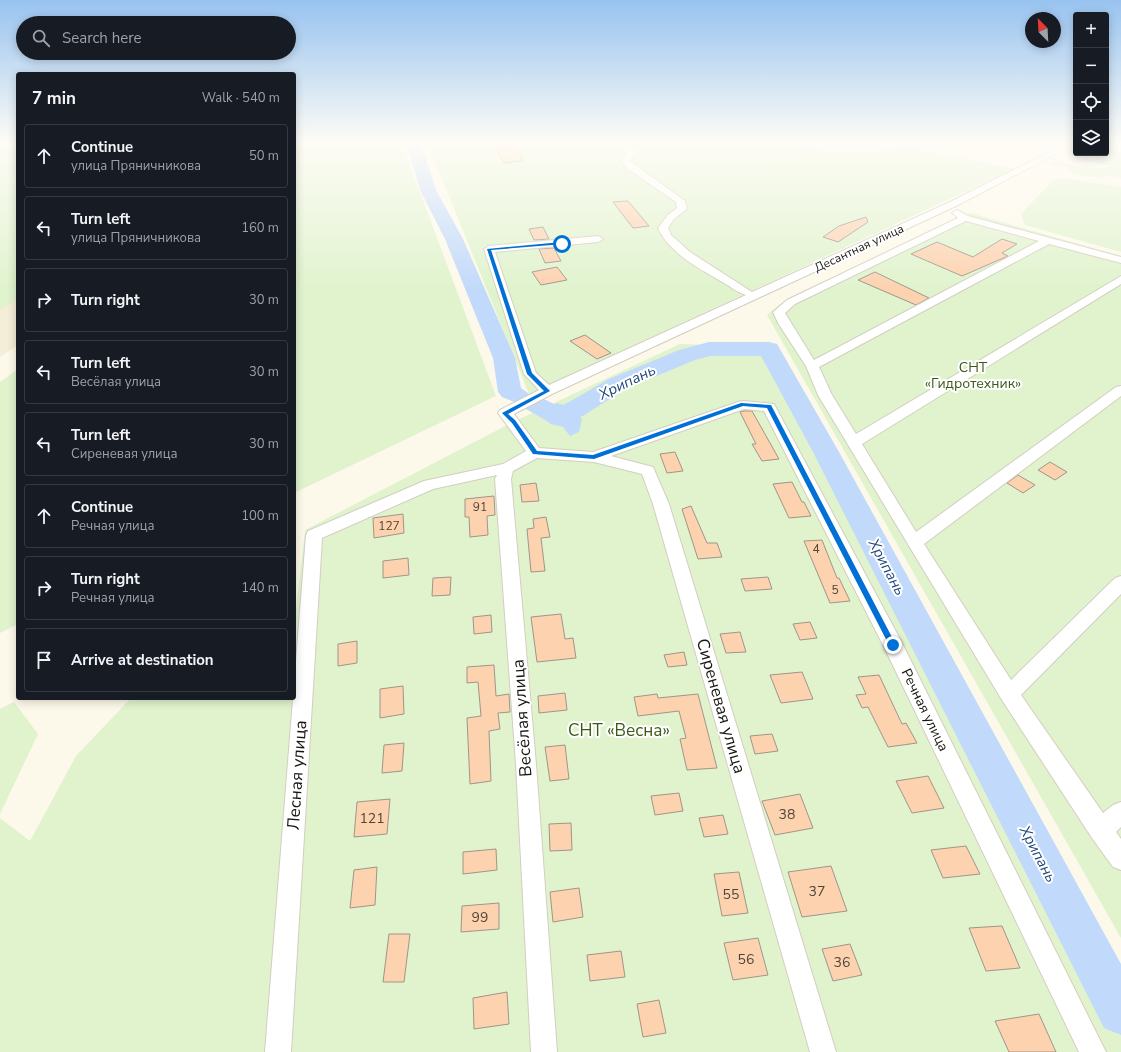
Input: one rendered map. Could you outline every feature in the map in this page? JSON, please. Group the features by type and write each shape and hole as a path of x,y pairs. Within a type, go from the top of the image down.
{"street":[{"path":"668,193 680,202 682,209 671,217 663,228 664,235 678,248 751,294"},
{"name":"Десантная улица","path":"535,453 514,422 504,413 751,294 947,207 974,193"},
{"path":"947,207 966,218 1121,260"},
{"path":"966,218 791,302 779,312 784,323 812,366 824,394 1009,694 1121,859"},
{"path":"547,391 530,374 489,249 598,239"},
{"path":"812,366 1049,240"},
{"path":"854,442 1121,279"},
{"path":"914,542 1121,390"},
{"name":"Речная улица","path":"594,457 743,404 769,406 893,645 1093,1052"},
{"path":"507,468 535,453"},
{"name":"Сиреневая улица","path":"535,453 594,457 648,471 661,504 823,1052"},
{"name":"Лесная улица","path":"278,1052 314,535 429,485 507,468"},
{"name":"Весёлая улица","path":"507,468 503,479 526,764 544,1052"},
{"path":"1009,694 1121,583"},
{"path":"1100,830 1121,813"}],"shaded area":[{"path":"0,193 16,193 16,346 0,357"}],"green space":[{"path":"0,193 16,193 16,300 0,310"},
{"path":"296,193 420,193 496,396 296,492"},
{"path":"448,193 962,193 529,394"},
{"path":"1041,193 1121,193 1121,252 1025,225 1021,214"},
{"name":"СНТ «Гидротехник»","path":"970,213 1121,256 1121,938 767,315 779,305"},
{"name":"СНТ «Весна»","path":"680,344 777,347 1121,971 1121,1052 0,1052 0,818 30,841 76,756 129,700 296,700 296,609 305,530 513,422"},
{"path":"16,370 16,625 0,633 0,382"},
{"path":"14,702 38,734 0,814 0,709"}],"water":[{"path":"557,403 567,406 582,419 579,432 570,436 563,427 551,424 543,418 545,410"}],"building":[{"path":"628,201 649,226 633,228 613,202"},
{"path":"866,217 868,222 838,242 823,237 839,226"},
{"path":"543,227 549,239 534,240 529,229"},
{"path":"1002,239 1017,244 1002,253 1008,256 962,276 911,254 937,242 973,257"},
{"path":"554,248 561,261 545,263 539,249"},
{"path":"557,267 567,280 541,285 532,272"},
{"path":"875,272 929,298 916,305 858,280"},
{"path":"585,335 611,353 597,359 570,341"},
{"path":"752,411 779,459 762,461 752,444 756,444 740,412"},
{"path":"675,452 683,471 667,473 660,454"},
{"path":"1050,462 1067,472 1055,480 1038,470"},
{"path":"1018,475 1035,485 1023,493 1007,483"},
{"path":"792,482 811,516 789,518 773,484"},
{"path":"536,483 539,501 522,502 520,485"},
{"path":"494,496 495,515 487,516 488,535 470,537 469,517 465,517 465,499"},
{"path":"691,506 707,543 717,543 722,557 698,559 682,509"},
{"path":"403,514 404,533 374,538 373,518"},
{"path":"546,517 550,537 541,538 545,571 531,572 527,529 534,528 533,519"},
{"path":"822,540 837,578 839,578 850,601 830,603 804,541"},
{"path":"408,558 409,575 383,578 383,561"},
{"path":"451,577 450,595 432,596 433,578"},
{"path":"768,577 772,589 745,591 741,579"},
{"path":"561,614 565,639 573,638 576,658 537,662 531,617"},
{"path":"491,615 492,632 474,634 473,617"},
{"path":"810,622 817,638 800,640 793,624"},
{"path":"740,632 746,652 726,653 720,634"},
{"path":"357,641 357,663 338,666 338,644"},
{"path":"684,652 687,665 668,667 664,655"},
{"path":"494,665 496,696 509,694 510,712 498,713 500,729 489,731 491,781 470,784 467,718 481,716 478,682 467,683 467,667"},
{"path":"802,672 813,699 781,703 770,675"},
{"path":"879,675 902,724 906,723 917,743 888,747 868,707 862,708 856,695 866,694 858,677"},
{"path":"403,686 404,714 380,718 380,689"},
{"path":"565,693 567,710 539,713 538,696"},
{"path":"657,694 658,698 698,694 717,768 687,770 680,739 686,738 679,711 638,716 634,697"},
{"path":"772,734 778,751 755,754 750,736"},
{"path":"404,743 402,771 382,773 384,745"},
{"path":"565,745 569,779 550,781 545,747"},
{"path":"928,776 944,808 912,813 896,781"},
{"path":"679,793 683,811 655,815 651,796"},
{"path":"800,794 813,828 775,835 762,801"},
{"path":"390,799 387,834 354,837 357,802"},
{"path":"723,815 728,834 704,837 699,818"},
{"path":"571,823 572,850 550,851 549,824"},
{"path":"966,846 980,874 943,878 931,850"},
{"path":"496,849 497,870 463,874 463,852"},
{"path":"831,866 847,911 802,917 788,872"},
{"path":"377,867 375,905 350,908 354,870"},
{"path":"739,872 748,913 722,916 714,874"},
{"path":"579,888 583,917 553,922 550,892"},
{"path":"499,903 499,929 461,932 462,906"},
{"path":"1002,926 1020,968 986,971 969,928"},
{"path":"389,934 410,934 404,982 383,982"},
{"path":"758,938 768,975 733,980 724,943"},
{"path":"850,944 862,975 833,981 822,949"},
{"path":"621,951 625,977 590,981 587,955"},
{"path":"507,992 509,1024 474,1029 473,998"},
{"path":"659,1000 666,1033 643,1037 637,1004"},
{"path":"1039,1014 1056,1052 1009,1052 995,1021"}],"waterway":[{"name":"Хрипань","path":"430,193 454,239 504,358 510,392 522,398"},
{"name":"Хрипань","path":"533,403 558,416 574,411 617,384 687,355 709,349 769,349 826,452 1121,1011"}],"route":[{"path":"562,244 489,249 530,374 547,391 504,413 514,422 535,453 594,457 743,404 769,406 893,645"}]}
